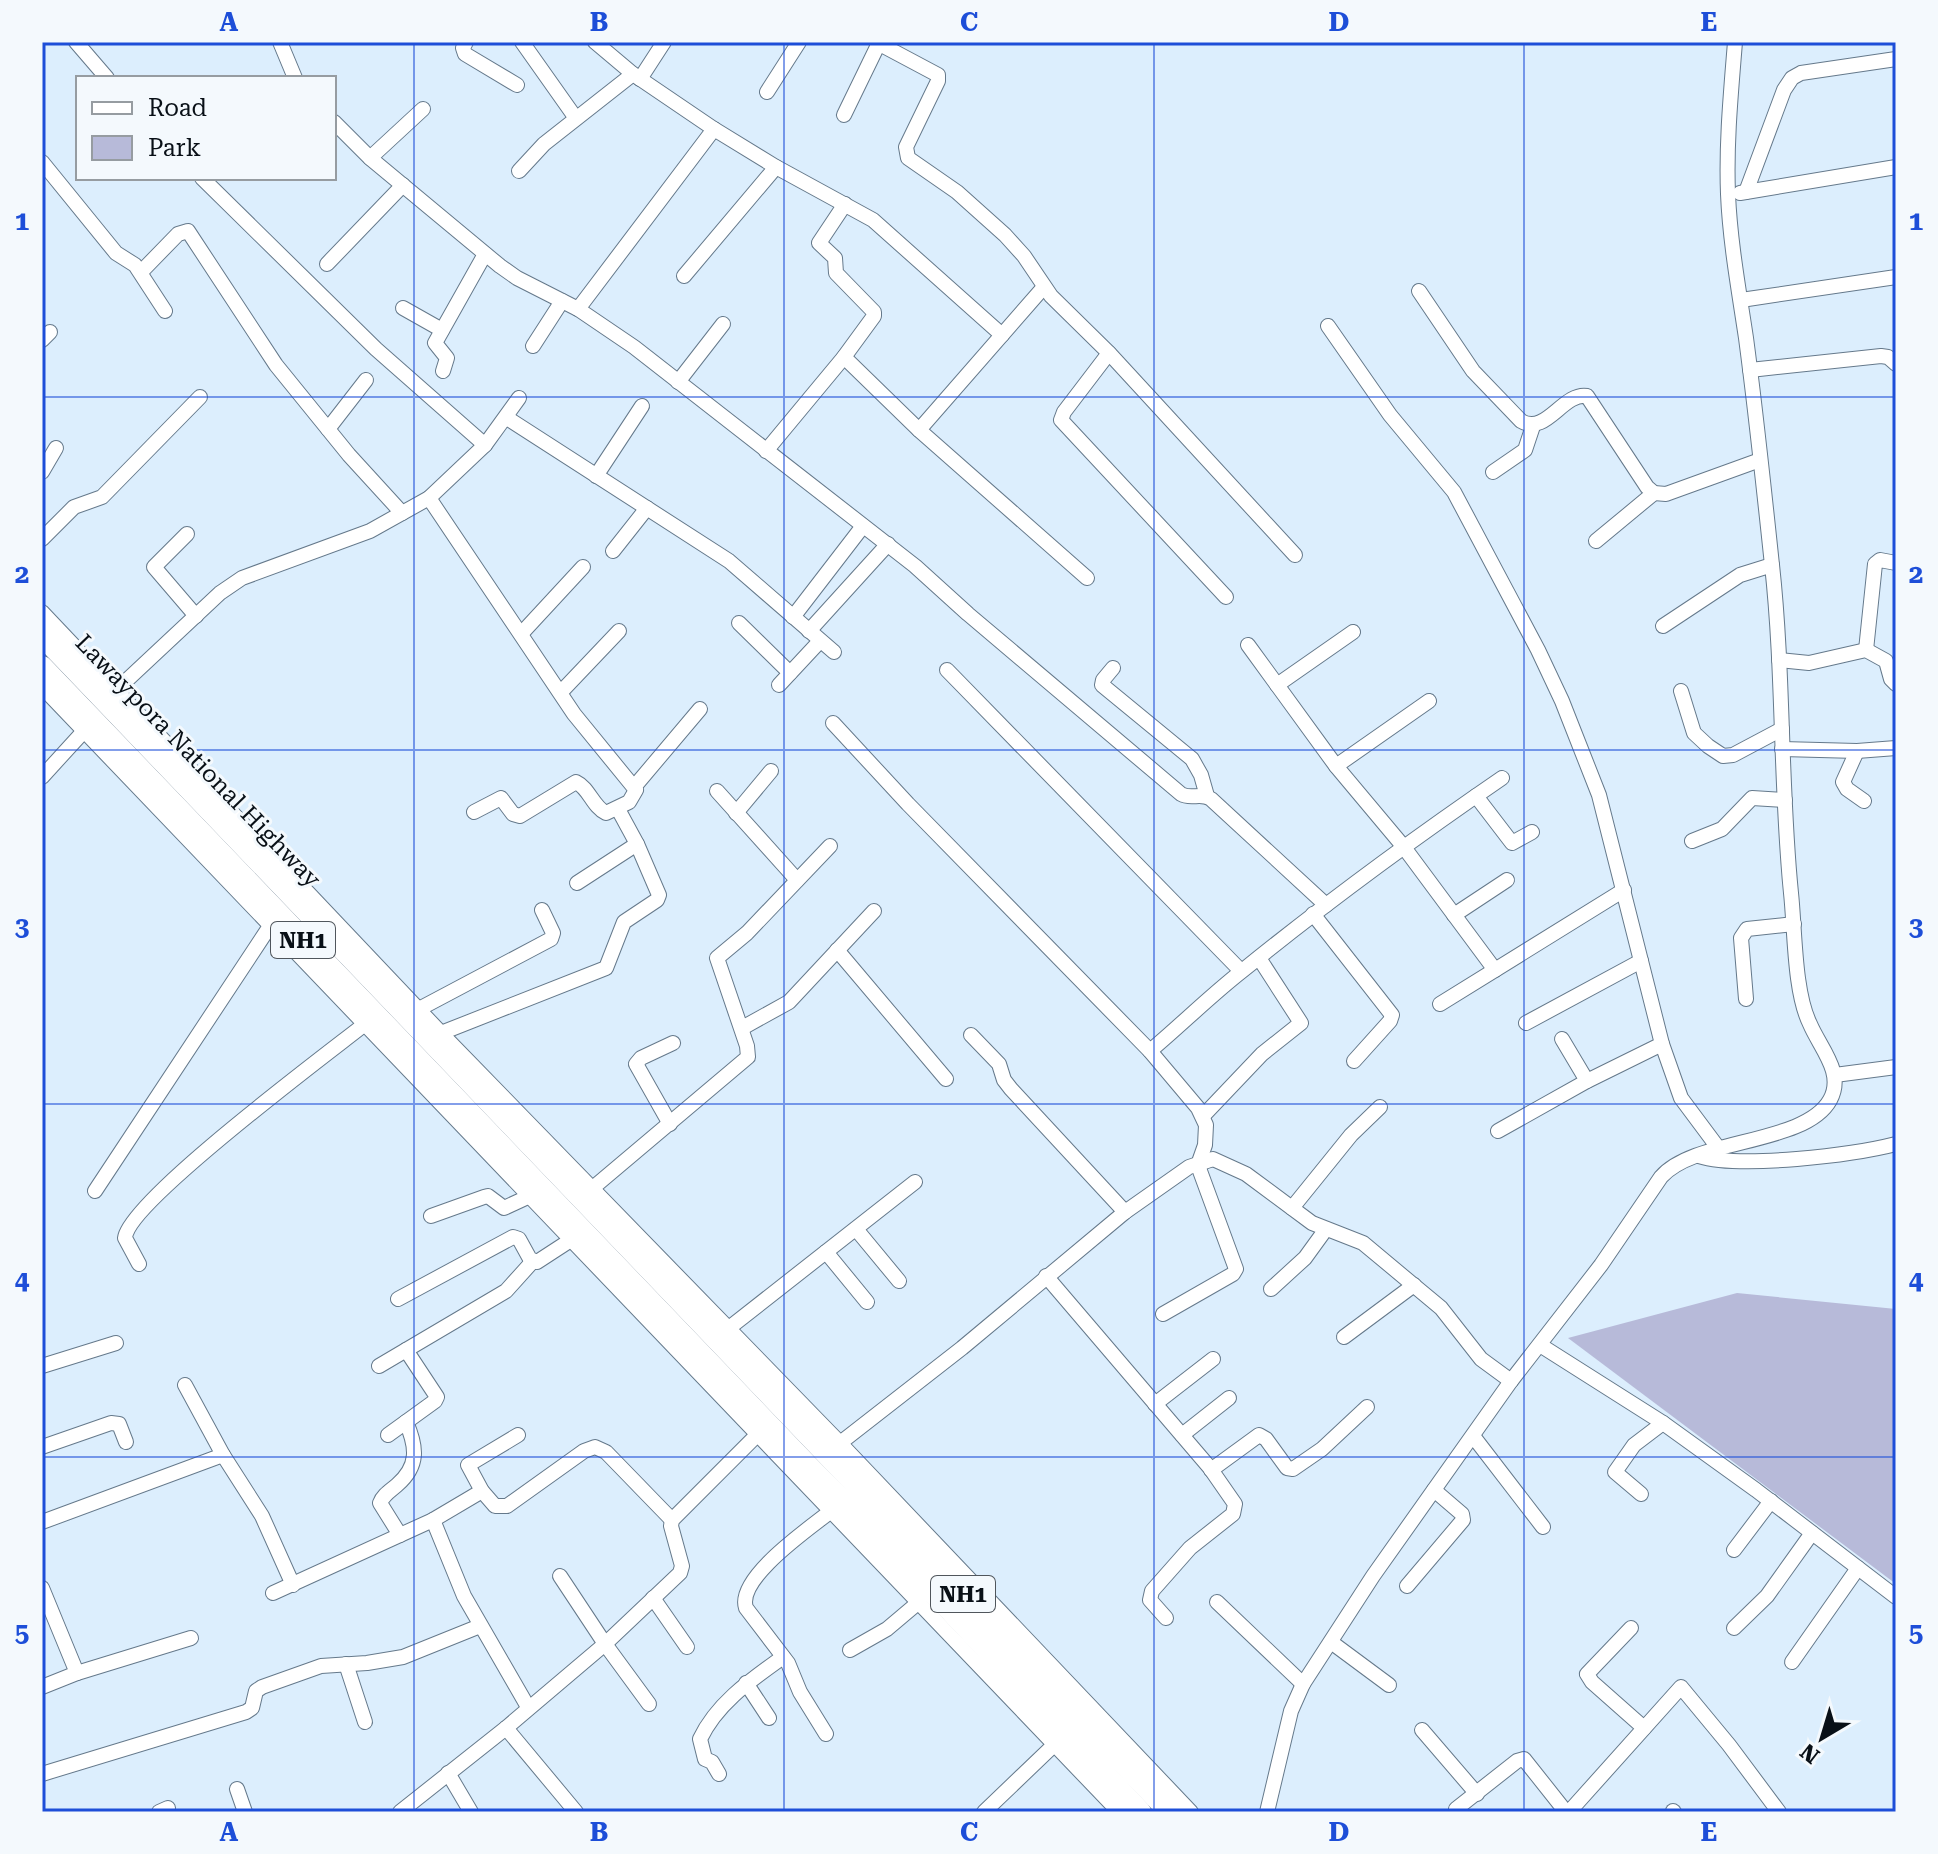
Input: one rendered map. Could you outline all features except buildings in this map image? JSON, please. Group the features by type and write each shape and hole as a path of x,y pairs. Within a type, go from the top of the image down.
{"highway":[{"name":"Lawaypora National Highway","path":"42,635 111,695 371,1007"},
{"name":"NH1","path":"42,667 371,1007 578,1236 763,1429 950,1610 1140,1812"},
{"name":"NH1","path":"371,1007 546,1150 754,1378 834,1448 1100,1728 1170,1812"}],"street":[{"path":"76,42 105,76"},
{"path":"280,42 291,76"},
{"path":"466,42 463,48 465,54 517,85"},
{"path":"522,42 575,117"},
{"path":"595,42 636,76 714,129 883,228 1002,335"},
{"path":"519,171 575,117 636,76 664,42"},
{"path":"767,92 799,42"},
{"path":"1267,1812 1291,1711 1303,1684 1373,1576 1511,1381 1601,1265 1665,1172 1677,1164 1785,1129 1816,1115 1830,1100 1836,1085 1835,1075 1805,1013 1794,924 1772,565 1728,195 1729,111 1735,42"},
{"path":"844,115 878,43 938,75 905,154 915,165 957,192 1005,235 1029,262 1043,288 1109,353 1295,555"},
{"path":"1746,192 1784,90 1792,78 1801,73 1896,59"},
{"path":"370,158 423,109"},
{"path":"336,126 485,254 517,278 578,309 634,347 888,544 1181,794 1188,797 1207,796"},
{"path":"578,309 714,129"},
{"path":"42,162 116,253 141,272 165,311"},
{"path":"684,276 776,167"},
{"path":"1728,195 1896,167"},
{"path":"204,180 376,349 485,445"},
{"path":"327,264 403,185"},
{"path":"766,451 874,316 872,310 836,273 835,258 819,243 845,204"},
{"path":"141,272 178,234 188,231 263,347 328,429 402,513"},
{"path":"443,371 447,358 435,346 485,254"},
{"path":"1741,300 1896,277"},
{"path":"919,430 1043,288"},
{"path":"1419,291 1473,371 1521,421 1533,426"},
{"path":"533,346 562,301"},
{"path":"403,308 442,330"},
{"path":"678,382 723,324"},
{"path":"1328,326 1390,415 1454,492 1538,650 1599,795 1662,1044 1681,1098 1719,1149"},
{"path":"1109,353 1061,420 1226,597"},
{"path":"1750,370 1881,356 1888,357 1896,364"},
{"path":"844,357 919,430 1087,578"},
{"path":"328,429 366,380"},
{"path":"1493,472 1525,450 1533,426 1577,396 1587,396 1654,493 1666,494 1760,460"},
{"path":"42,539 74,507 102,497 200,397"},
{"path":"111,695 242,578 345,541 429,498 485,445 519,398"},
{"path":"596,476 642,406"},
{"path":"507,418 729,561 834,652"},
{"path":"42,472 56,448"},
{"path":"1596,541 1654,493"},
{"path":"429,498 581,724 635,786 634,798 618,809 604,813 582,785 576,782 520,816 515,815 501,798 474,812"},
{"path":"613,551 647,508"},
{"path":"793,617 863,526"},
{"path":"187,534 154,567 196,616"},
{"path":"779,685 888,544"},
{"path":"1866,650 1875,564 1880,560 1896,563"},
{"path":"1663,626 1740,575 1772,565"},
{"path":"521,634 583,567"},
{"path":"42,612 111,695 419,1009 546,1150"},
{"path":"739,623 790,673"},
{"path":"561,692 619,631"},
{"path":"1277,685 1353,632"},
{"path":"1248,645 1336,766 1403,846 1495,970"},
{"path":"1779,660 1809,663 1866,650 1886,661 1891,679 1896,684"},
{"path":"1113,668 1102,685 1192,759 1207,796 1326,905"},
{"path":"947,670 1241,971"},
{"path":"42,687 270,926 371,1007 530,1196 578,1236 539,1261 533,1261 506,1291 379,1366"},
{"path":"1681,691 1694,733 1723,756 1733,755 1782,729"},
{"path":"1336,766 1429,701"},
{"path":"635,786 700,709"},
{"path":"833,723 1150,1051 1203,1116 1207,1133 1199,1162 1236,1269 1233,1274 1163,1314"},
{"path":"42,777 84,731"},
{"path":"1782,749 1857,751 1896,748"},
{"path":"1857,751 1843,782 1847,789 1864,801"},
{"path":"736,813 771,771"},
{"path":"1150,1051 1241,971 1313,914 1403,846 1502,778"},
{"path":"717,791 797,880"},
{"path":"1476,796 1512,843 1532,832"},
{"path":"1692,841 1722,829 1752,798 1785,800"},
{"path":"441,1033 606,968 624,922 657,900 659,895 618,809"},
{"path":"577,883 637,844"},
{"path":"830,846 747,933 717,958 742,1028 748,1057 587,1192 729,1328 834,1448 962,1348 1125,1212 1199,1162 1213,1159 1235,1168 1312,1223 1363,1243 1441,1308 1481,1359 1511,1381"},
{"path":"1454,915 1507,880"},
{"path":"1440,1004 1624,890"},
{"path":"419,1009 551,939 553,933 542,910"},
{"path":"742,1028 789,1002 874,911"},
{"path":"1313,914 1392,1015 1354,1061"},
{"path":"1746,999 1743,933 1747,929 1794,924"},
{"path":"95,1191 270,926"},
{"path":"837,950 946,1079"},
{"path":"1203,1116 1262,1054 1301,1023 1259,958"},
{"path":"1526,1023 1641,961"},
{"path":"139,1264 125,1235 142,1211 186,1166 371,1007"},
{"path":"971,1035 999,1064 1004,1080 1011,1089 1125,1212"},
{"path":"1562,1039 1587,1081"},
{"path":"670,1124 636,1064 641,1058 673,1043"},
{"path":"1498,1131 1587,1081 1662,1044"},
{"path":"1835,1075 1896,1067"},
{"path":"1292,1208 1351,1135 1380,1107"},
{"path":"1699,1156 1727,1160 1803,1158 1896,1144"},
{"path":"729,1328 915,1182"},
{"path":"431,1216 488,1196 504,1208 530,1196"},
{"path":"856,1229 899,1281"},
{"path":"1271,1289 1305,1258 1326,1229"},
{"path":"398,1299 514,1237 519,1239 533,1261"},
{"path":"826,1252 867,1302"},
{"path":"1046,1276 1231,1496 1235,1510 1190,1548 1152,1591 1150,1600 1166,1618"},
{"path":"1344,1337 1414,1285"},
{"path":"42,1366 116,1343"},
{"path":"1540,1345 1663,1423 1896,1597"},
{"path":"388,1435 437,1397 406,1350"},
{"path":"1155,1404 1213,1359"},
{"path":"185,1385 223,1455 262,1516 293,1585"},
{"path":"1182,1435 1229,1398"},
{"path":"1211,1470 1259,1435 1266,1439 1287,1468 1293,1469 1328,1444 1367,1407"},
{"path":"400,1535 380,1503 405,1478 414,1461 414,1443 406,1422"},
{"path":"42,1447 111,1423 119,1424 126,1442"},
{"path":"1641,1494 1615,1472 1634,1445 1663,1423"},
{"path":"400,1812 605,1644 681,1571 672,1520 763,1429 831,1511 1119,1812"},
{"path":"518,1435 469,1464 468,1470 495,1506 507,1506 584,1451 595,1447 606,1452 672,1520"},
{"path":"1473,1436 1543,1527"},
{"path":"42,1522 223,1455"},
{"path":"1407,1586 1463,1520 1462,1514 1434,1490"},
{"path":"273,1593 433,1520 482,1491"},
{"path":"1734,1550 1771,1501"},
{"path":"826,1734 783,1657 743,1600 748,1588 767,1564 831,1511"},
{"path":"433,1520 480,1626 528,1707"},
{"path":"1734,1628 1767,1596 1812,1533"},
{"path":"1792,1662 1858,1568"},
{"path":"560,1576 649,1704"},
{"path":"42,1588 77,1673"},
{"path":"653,1598 687,1647"},
{"path":"850,1650 887,1629 919,1602"},
{"path":"1217,1602 1303,1684"},
{"path":"42,1774 246,1712 252,1708 256,1691 262,1687 321,1666 403,1657 480,1626"},
{"path":"1631,1628 1587,1674 1644,1728"},
{"path":"42,1687 191,1638"},
{"path":"1331,1642 1389,1685"},
{"path":"719,1774 712,1762 705,1759 700,1739 709,1720 746,1683 783,1657"},
{"path":"346,1664 365,1722"},
{"path":"746,1683 769,1718"},
{"path":"1456,1809 1517,1761 1526,1759 1567,1812 1681,1687 1779,1812"},
{"path":"506,1728 576,1812"},
{"path":"1100,1728 1191,1812"},
{"path":"1422,1730 1477,1794"},
{"path":"984,1812 1055,1744"},
{"path":"448,1773 471,1812"},
{"path":"237,1789 245,1812"}],"green space":[{"path":"1737,1293 1896,1309 1896,1584 1568,1338"}]}
